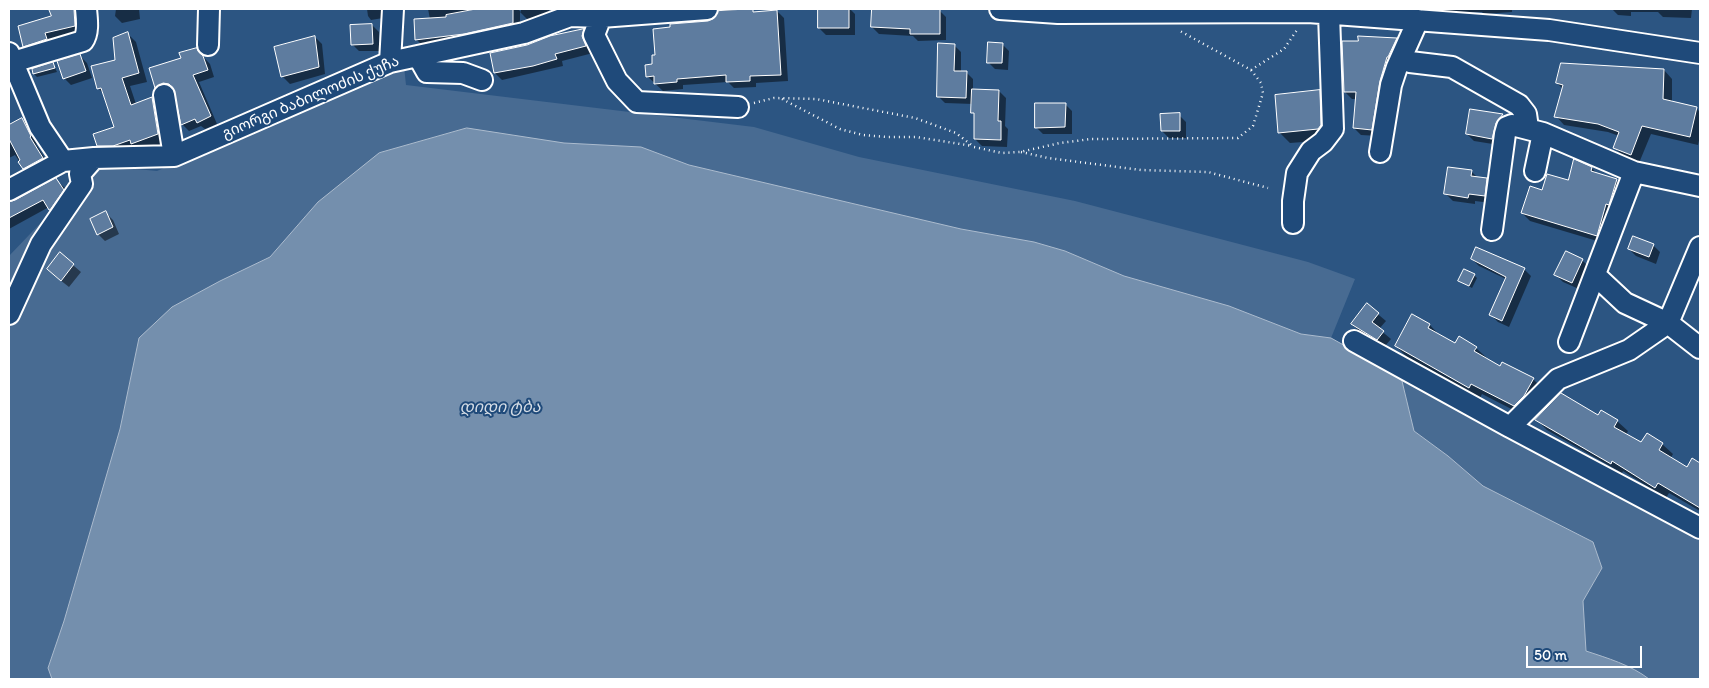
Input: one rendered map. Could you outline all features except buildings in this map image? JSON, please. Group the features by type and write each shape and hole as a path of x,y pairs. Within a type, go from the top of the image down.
{"street":[{"path":"9,190 63,161 40,127 11,58 83,41 87,32 86,9"},
{"path":"208,45 209,9"},
{"path":"390,62 393,9"},
{"name":"გიორგი ბაბილოძის ქუჩა","path":"63,161 94,158 174,156 390,62 524,33 585,14 707,9"},
{"path":"1000,9 1308,12 1329,14 1384,13 1418,20 1549,30 1700,53"},
{"path":"585,14 617,81 637,102 738,107"},
{"path":"1293,223 1293,201 1297,173 1311,151 1323,142 1333,130 1329,14"},
{"path":"1380,152 1391,84 1418,20"},
{"path":"418,56 427,72 463,73 482,80"},
{"path":"1410,62 1452,67 1519,105 1535,131 1535,171"},
{"path":"164,94 174,156"},
{"path":"1492,230 1507,127 1512,124 1535,131 1634,172 1700,186"},
{"path":"9,314 41,244 82,184 80,174 94,158"},
{"path":"1570,342 1634,172"},
{"path":"1510,427 1558,379 1629,350 1668,323 1700,247"},
{"path":"1595,275 1625,303 1668,323 1700,348"},
{"path":"1354,342 1700,528"}],"path":[{"path":"1251,70 1284,49 1308,12"},
{"path":"780,98 840,128 863,134 887,137 916,137 974,146 1002,153 1020,152 1060,143 1091,139 1238,138 1253,126 1263,93 1262,83 1251,70 1174,28"},
{"path":"738,107 774,98 816,100 915,118 956,133 974,146"},
{"path":"1020,152 1048,158 1141,170 1208,172 1268,188"}],"shaded area":[{"path":"404,66 406,85 754,127 859,157 1075,201 1308,262 1355,279 1331,338 1301,334 1229,306 1124,276 1065,251 1034,242 961,229 689,165 641,147 564,143 318,202 270,257 220,281 139,338 120,429 64,621 48,668 52,679 9,679 9,256 96,165 157,171 373,76"},
{"path":"1401,377 1700,532 1700,679 1649,679 1641,673 1611,660 1586,652 1583,601 1602,568 1593,542 1483,486 1448,456 1414,431"}],"water":[{"name":"დიდი ტბა","path":"467,128 564,143 641,147 689,165 961,229 1034,242 1065,251 1124,276 1229,306 1301,334 1331,338 1401,377 1414,431 1448,456 1483,486 1593,542 1602,568 1583,601 1586,651 1627,666 1649,679 52,679 48,668 64,621 120,429 139,338 172,307 270,257 318,202 379,153"}]}
